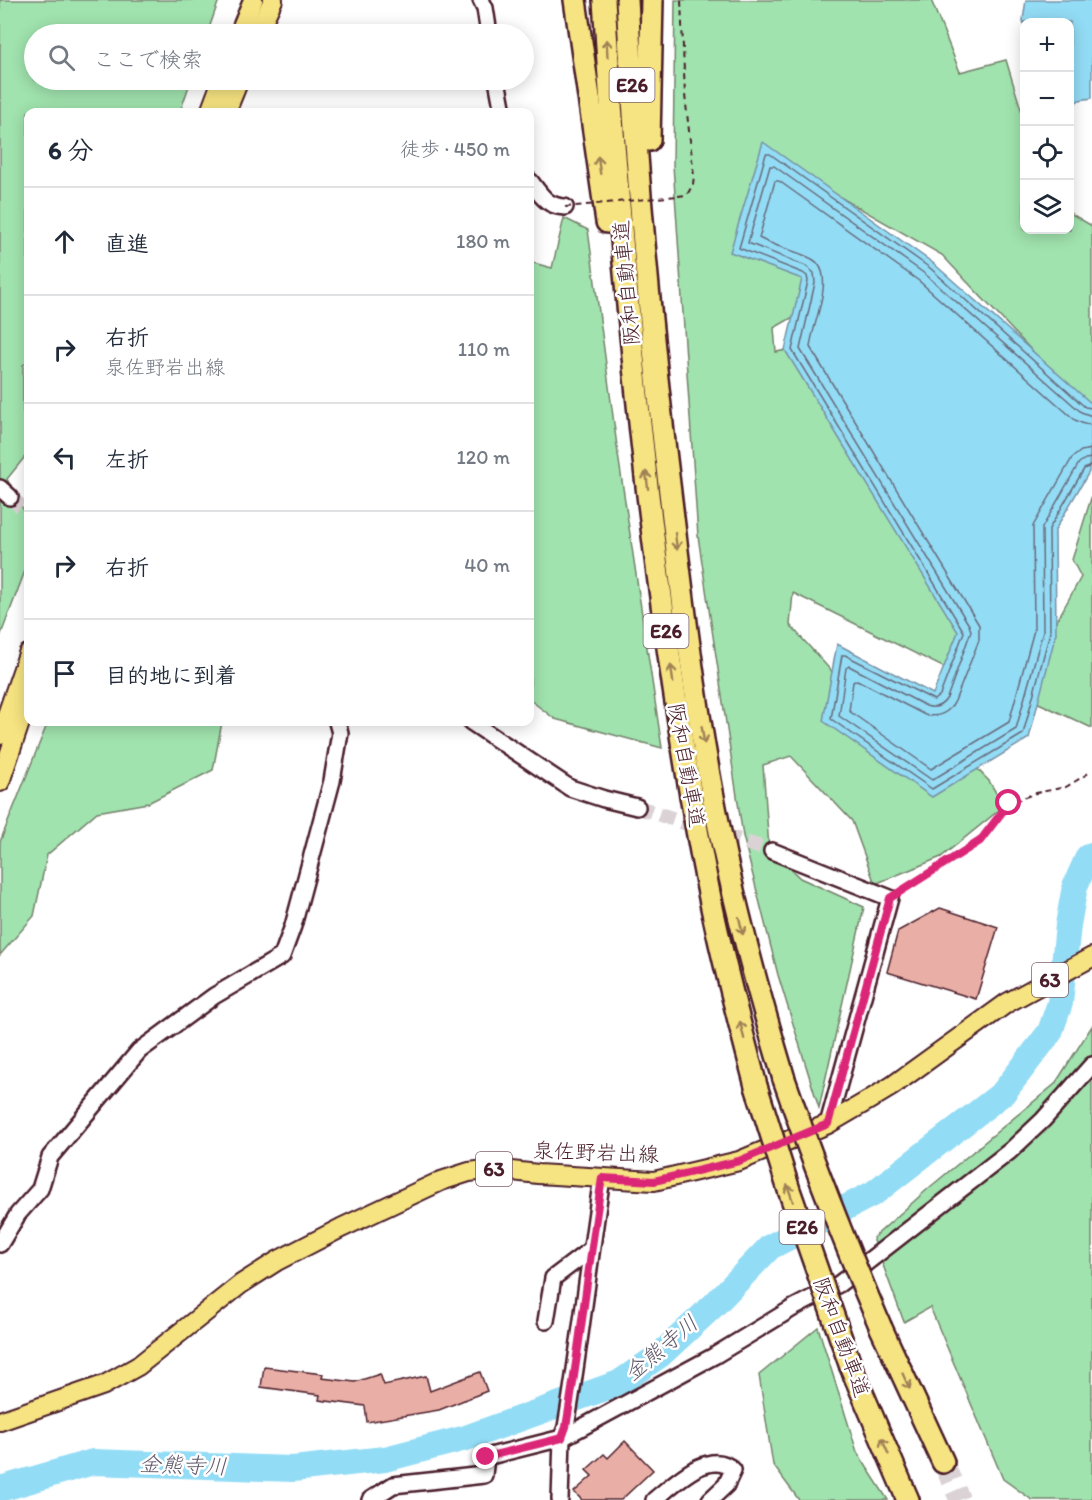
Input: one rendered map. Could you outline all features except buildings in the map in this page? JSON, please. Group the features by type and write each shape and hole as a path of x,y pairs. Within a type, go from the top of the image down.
{"highway":[{"path":"575,0 608,224 636,388"},
{"name":"阪和自動車道","path":"604,0 616,169 636,388 659,586 691,794 709,891 756,1086 789,1190 851,1367 908,1500"},
{"name":"阪和自動車道","path":"627,0 643,235 666,465 692,664 713,796 742,932 784,1079 811,1159 881,1328 942,1462"},
{"path":"652,0 649,166 668,425 666,465"}],"main road":[{"path":"243,24 253,0"},
{"path":"262,24 273,0"},
{"path":"212,108 218,90"},
{"path":"228,108 235,90"},
{"path":"0,735 24,666"},
{"path":"0,782 24,711"},
{"name":"泉佐野岩出線","path":"0,1421 104,1385 138,1366 241,1284 277,1261 341,1227 441,1181 469,1172 494,1168 538,1174 654,1181 739,1161 828,1124 892,1086 1007,1003 1092,957"}],"street":[{"path":"481,0 487,24"},
{"path":"499,90 502,108"},
{"path":"534,186 543,198 554,206 565,207"},
{"path":"0,1244 18,1214 40,1189 50,1157 139,1051 214,996 282,956 293,926 332,781 340,733 338,726"},
{"path":"477,726 570,788 637,807"},
{"path":"772,851 890,898 828,1124"},
{"path":"370,1500 393,1485 484,1474 486,1457 564,1433 714,1356 839,1284 1010,1151 1044,1120 1092,1065"},
{"path":"560,1500 564,1433 580,1342 590,1250 602,1178"},
{"path":"546,1321 553,1278 590,1250"},
{"path":"654,1500 689,1472 711,1462 727,1464 734,1470 726,1485 710,1500"}],"path":[{"path":"565,207 687,195 693,184 694,176 685,95 681,0"},
{"path":"890,898 980,841 1009,803 1066,787 1092,771"}],"green space":[{"path":"0,0 219,0 211,24 24,24 24,90 188,90 181,108 24,108 24,458 7,479 24,511 24,574 0,637"},
{"path":"675,0 931,0 960,72 1006,60 1020,106 1020,234 1074,234 1074,215 1092,226 1092,415 942,255 763,153 815,264 825,299 774,328 776,352 834,341 926,438 975,683 793,593 790,625 852,694 956,747 989,781 1004,806 941,857 875,884 852,821 791,756 763,765 769,848 800,878 864,907 819,1108 778,975 743,836 698,536 673,165"},
{"path":"564,218 588,230 619,461 662,748 555,719 534,703 534,263 552,268"},
{"path":"1092,495 1092,728 1028,698 1050,633 1081,577 1072,560"},
{"path":"46,726 221,726 213,770 148,803 97,812 47,855 34,916 0,955 0,842"},
{"path":"1092,1026 1092,1500 1032,1500 1003,1479 930,1307 904,1322 873,1238 930,1187 1055,1084"},
{"path":"818,1327 857,1452 888,1500 799,1500 773,1465 759,1375"}],"water":[{"path":"1026,0 1092,0 1092,98 1079,100 1074,104 1074,18 1023,18"},
{"path":"763,142 933,263 1092,404 1089,472 1055,530 1056,633 1029,738 932,797 823,721 837,644 933,694 958,632 785,350 802,279 730,252"}],"waterway":[{"name":"金熊寺川","path":"0,1489 93,1462 293,1469 385,1459 466,1438 619,1383 660,1355 714,1305 770,1247 874,1193 1003,1093 1050,1032 1060,1003 1068,925 1075,886 1088,857 1092,855"}],"tunnel":[{"path":"10,497 24,509"},
{"path":"637,807 772,851"},
{"path":"943,1462 960,1500"}],"route":[{"path":"486,1457 562,1438 566,1427 580,1342 590,1250 602,1178 654,1181 739,1161 828,1124 890,898 980,841 1009,803"}]}
